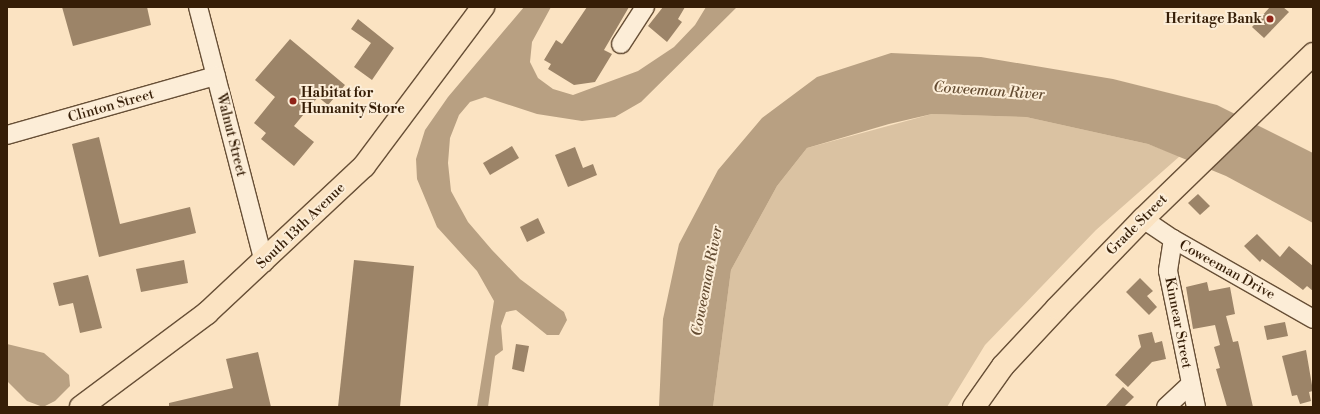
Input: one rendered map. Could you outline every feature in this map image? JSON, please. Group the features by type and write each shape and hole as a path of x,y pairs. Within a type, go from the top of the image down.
{"main road":[{"name":"South 13th Avenue","path":"81,407 146,362 264,263 364,166 483,7"},
{"name":"Grade Street","path":"974,407 1003,366 1143,218 1264,103 1313,54"}],"street":[{"name":"Walnut Street","path":"198,7 264,263"},
{"path":"621,44 645,7"},
{"name":"Clinton Street","path":"7,135 216,76"},
{"name":"Coweeman Drive","path":"1143,218 1173,240 1313,319"},
{"name":"Kinnear Street","path":"1173,240 1168,271 1190,385 1196,407"},
{"path":"1166,407 1190,385"}],"shaded area":[{"path":"932,114 1026,117 1148,144 1180,156 1096,230 985,345 947,407 713,407 731,270 777,186 807,148"}],"water":[{"path":"524,7 551,7 532,42 530,62 538,78 553,89 573,95 638,71 674,47 695,25 706,7 737,7 641,102 615,117 582,121 537,114 485,97 470,102 459,115 450,138 448,163 451,191 468,222 492,250 520,279 564,312 567,320 559,335 547,335 516,310 506,312 501,326 503,350 495,356 488,407 477,407 494,301 477,271 437,227 417,179 416,159 425,130 448,97"},
{"name":"Coweeman River","path":"891,53 981,57 1113,79 1217,105 1313,153 1313,223 1226,176 1148,144 1026,117 932,114 889,124 807,148 777,186 731,270 713,407 659,407 663,319 679,244 718,170 762,118 817,77"},
{"path":"7,344 44,353 69,375 70,386 55,401 43,407 27,401 7,381"}],"building":[{"path":"62,7 147,7 151,25 73,46"},
{"path":"587,7 629,7 604,50 612,54 595,82 574,85 548,69 551,64 544,60 556,40 562,44"},
{"path":"663,7 685,7 678,19 682,22 667,42 648,26"},
{"name":"Heritage Bank","path":"1270,7 1283,7 1289,12 1264,38 1252,27"},
{"path":"358,19 394,48 372,80 354,67 371,43 351,29"},
{"name":"Habitat for Humanity Store","path":"290,39 345,85 328,105 318,97 294,126 314,142 294,166 261,139 266,133 254,123 275,97 255,80"},
{"path":"99,137 120,224 190,207 196,233 99,257 72,144"},
{"path":"512,146 519,158 490,175 483,163"},
{"path":"575,147 583,168 593,164 597,175 568,187 555,155"},
{"path":"1198,194 1210,206 1200,215 1188,203"},
{"path":"538,218 545,233 527,242 520,227"},
{"path":"1257,234 1280,257 1289,246 1313,266 1313,291 1307,286 1303,290 1262,259 1260,262 1244,246"},
{"path":"184,260 188,283 141,292 136,269"},
{"path":"354,260 414,266 400,407 338,407"},
{"path":"88,275 102,328 80,333 73,303 59,306 53,283"},
{"path":"1140,278 1153,291 1147,296 1157,307 1149,315 1126,292"},
{"path":"1207,282 1209,291 1230,287 1235,314 1226,316 1233,342 1238,341 1253,407 1227,407 1216,369 1220,368 1214,347 1220,345 1215,325 1193,329 1186,287"},
{"path":"1285,322 1288,336 1267,340 1264,326"},
{"path":"1152,332 1155,343 1162,341 1166,359 1152,362 1128,387 1115,375 1141,347 1138,335"},
{"path":"516,344 529,346 524,372 512,369"},
{"path":"1306,350 1313,391 1309,392 1311,401 1300,404 1297,395 1292,396 1282,356"},
{"path":"258,352 271,407 169,407 169,403 233,388 226,359"},
{"path":"1123,387 1134,397 1124,407 1105,407"}],"place":[{"name":"Heritage Bank","path":"1270,19"},
{"name":"Habitat for Humanity Store","path":"293,101"}]}
